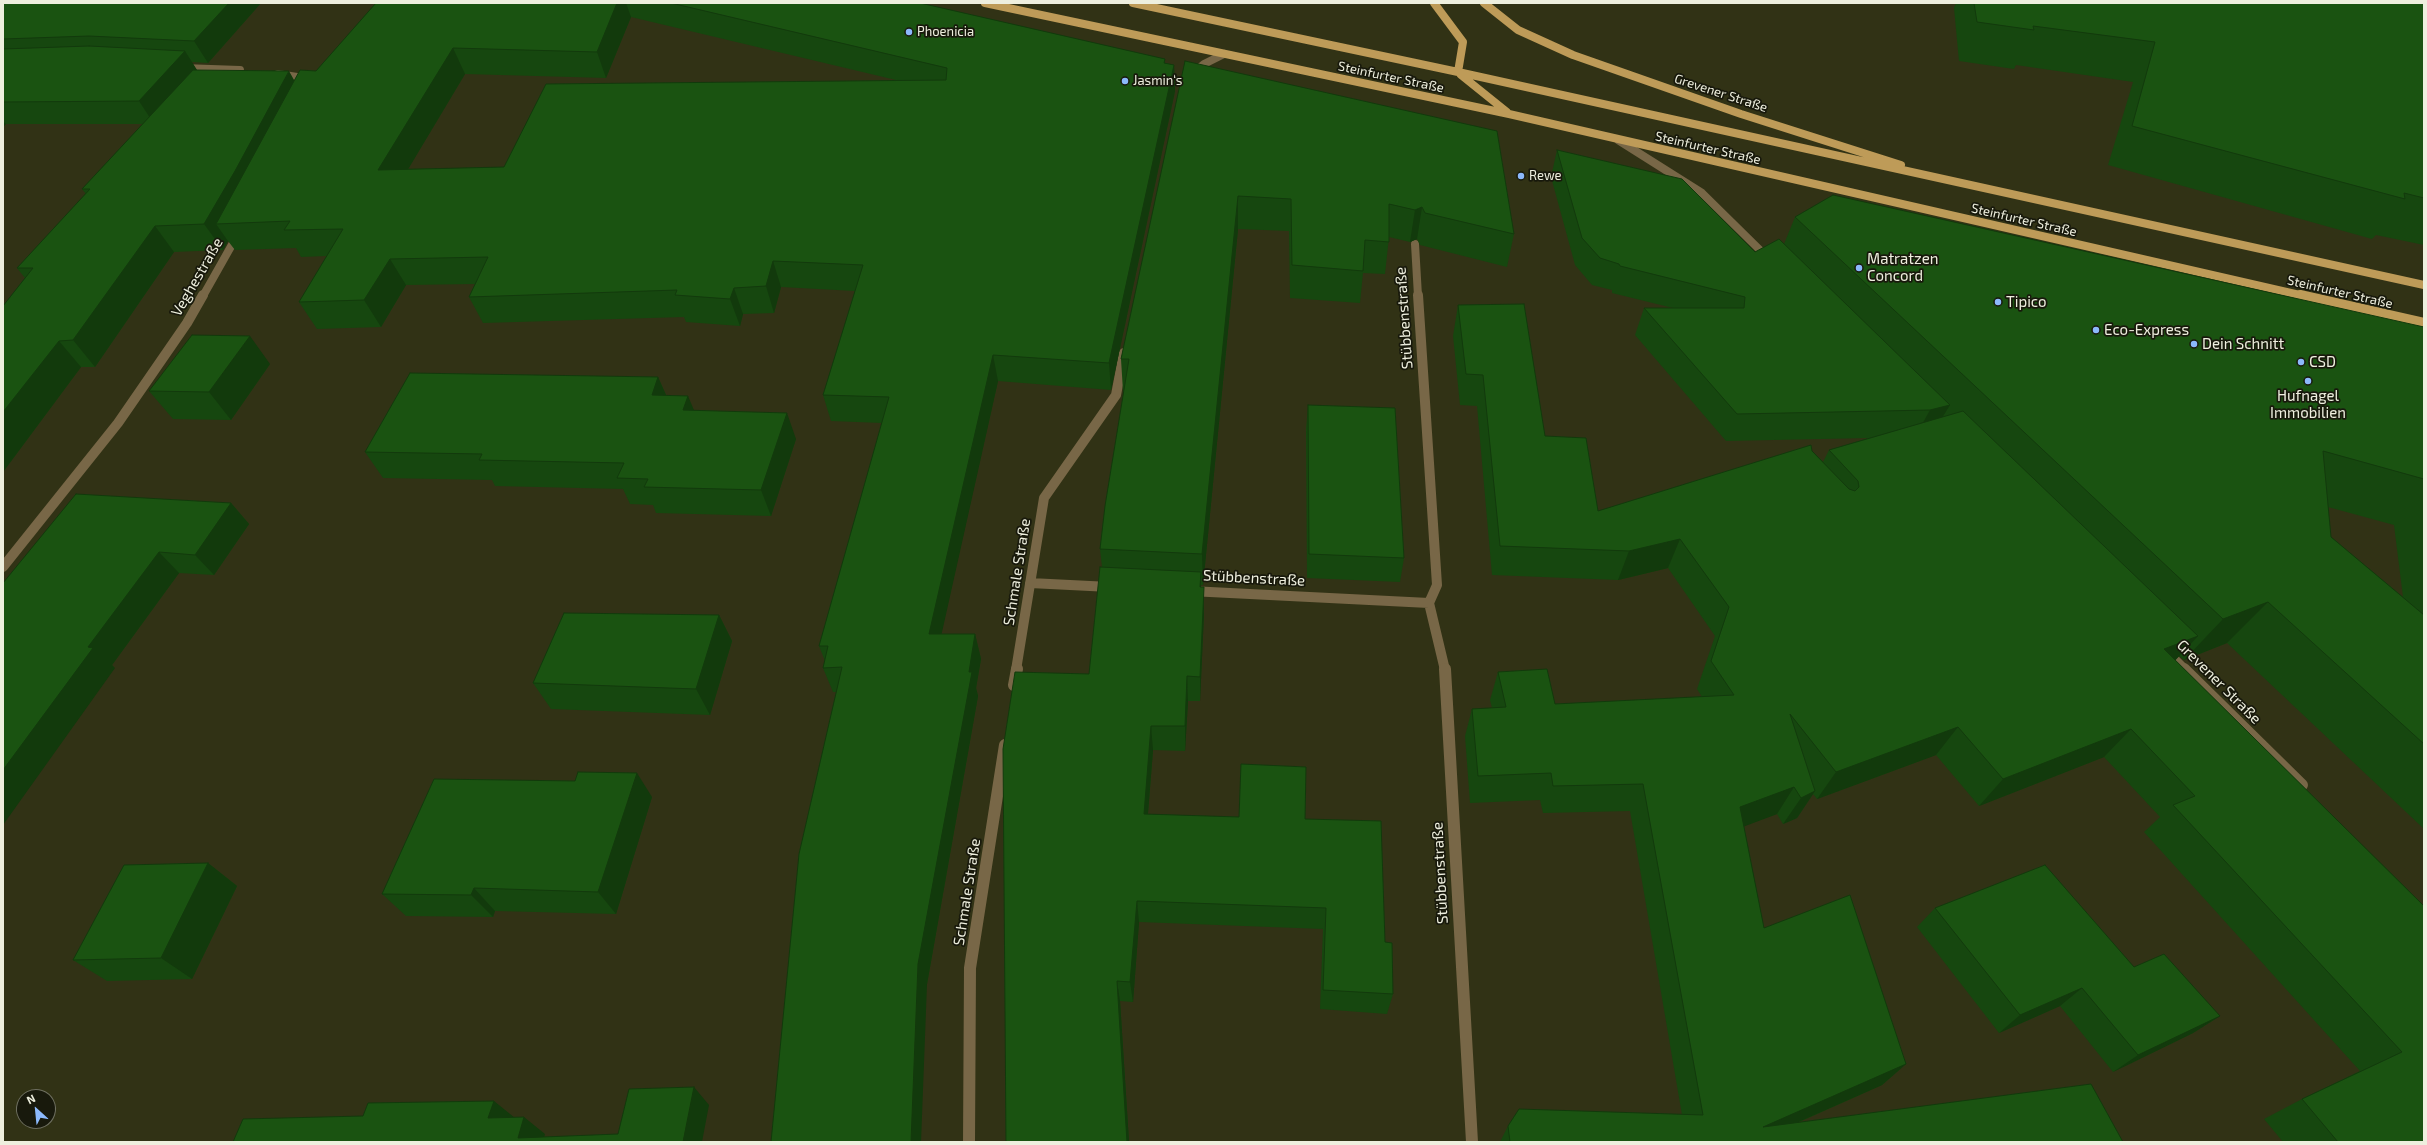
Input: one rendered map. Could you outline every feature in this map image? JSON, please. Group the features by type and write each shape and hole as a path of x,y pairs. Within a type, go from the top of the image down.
{"main road":[{"name":"Steinfurter Straße","path":"985,3 1509,114 2424,323"},
{"name":"Steinfurter Straße","path":"1133,3 1458,72 1960,184 2424,285"},
{"path":"1434,3 1463,42 1458,72 1509,114"},
{"name":"Grevener Straße","path":"1484,3 1518,30 1573,55 1741,114 1960,184"}],"street":[{"path":"1188,79 1204,64 1224,54"},
{"path":"170,67 252,71"},
{"path":"267,73 298,77 307,82 312,91"},
{"path":"1618,140 1702,193 1776,266"},
{"name":"Veghestraße","path":"3,567 122,416 187,323 242,227"},
{"name":"Stübbenstraße","path":"1415,244 1437,585 1429,603 1445,670 1472,1142"},
{"name":"Schmale Straße","path":"1013,693 1044,498 1116,395 1127,341"},
{"path":"1030,583 1118,587"},
{"name":"Stübbenstraße","path":"1182,591 1429,603"},
{"name":"Grevener Straße","path":"2162,647 2309,793"},
{"name":"Schmale Straße","path":"969,1142 970,968 1007,732"}],"building":[{"path":"3,3 229,3 194,41 89,36 3,39"},
{"path":"376,3 617,3 597,52 453,48 378,170 504,167 546,84 946,80 947,68 671,3 920,3 1165,59 1164,63 1174,65 1109,363 993,355 929,634 975,634 969,672 972,672 918,964 911,1142 771,1142 799,854 842,667 823,668 828,646 819,646 889,397 823,395 863,265 773,261 766,286 734,288 730,299 675,295 677,290 469,297 488,257 390,259 364,300 299,302 343,229 284,230 290,221 216,224 300,70 316,71"},
{"path":"1974,3 2424,3 2424,198 2404,193 2405,199 2132,126 2155,42 2033,26 2034,30 1977,22"},
{"path":"89,46 185,51 139,101 3,102 3,49"},
{"path":"1185,61 1497,131 1514,234 1425,213 1422,207 1415,210 1389,204 1389,242 1365,240 1363,271 1292,265 1291,199 1238,196 1202,554 1100,549 1105,506 1129,359 1121,359"},
{"path":"193,70 289,71 235,171 204,224 155,226 73,340 59,341 3,412 3,306 33,268 17,268 90,189 82,189"},
{"path":"1557,150 1682,179 1755,252 1779,239 1950,405 1930,410 1737,414 1644,308 1744,308 1745,297 1620,266 1619,264 1600,258 1582,238"},
{"path":"1833,195 2424,327 2424,479 2323,451 2331,537 2424,615 2424,744 2268,602 2223,619 1795,217"},
{"path":"1524,304 1545,436 1586,438 1598,511 1811,445 1812,451 1849,489 1855,491 1859,487 1858,481 1829,450 1963,411 2198,636 2164,649 2424,906 2424,1142 2338,1142 2302,1099 2402,1052 2173,805 2195,796 2131,729 2003,779 1958,727 1836,772 1790,714 1815,791 1801,798 1794,787 1740,807 1764,928 1850,895 1906,1064 1763,1127 2091,1084 2123,1142 1510,1142 1508,1126 1519,1109 1703,1115 1643,784 1553,786 1551,773 1478,776 1472,709 1506,707 1498,672 1547,669 1555,704 1734,695 1711,661 1729,607 1680,539 1629,551 1500,546 1483,375 1466,374 1458,305"},
{"path":"192,335 250,336 209,392 149,391"},
{"path":"410,373 658,377 652,395 688,396 683,410 787,413 761,490 644,487 648,479 617,478 624,463 479,460 482,454 365,452"},
{"path":"1308,405 1395,408 1404,558 1309,554"},
{"path":"76,494 231,503 195,555 159,552 88,647 93,648 3,770 3,583"},
{"path":"1100,567 1201,572 1200,587 1204,587 1200,677 1187,676 1185,726 1151,726 1144,814 1239,817 1241,764 1306,767 1305,819 1381,821 1385,942 1392,943 1393,994 1323,990 1326,908 1137,901 1130,982 1117,981 1127,1142 1006,1142 1003,749 1015,672 1089,674"},
{"path":"564,613 719,615 696,689 533,683"},
{"path":"578,772 637,773 598,892 474,888 471,895 382,894 434,779 575,781"},
{"path":"208,863 161,958 73,960 124,865"},
{"path":"2045,865 2134,967 2164,954 2220,1016 2138,1055 2082,988 2020,1015 1935,908"},
{"path":"694,1087 683,1142 233,1142 243,1119 363,1116 368,1103 494,1101 488,1118 524,1117 518,1138 618,1134 629,1089"}],"place":[{"name":"Phoenicia","path":"909,32"},
{"name":"Jasmin‘s","path":"1125,81"},
{"name":"Rewe","path":"1521,176"},
{"name":"Matratzen Concord","path":"1859,268"},
{"name":"Tipico","path":"1998,302"},
{"name":"Eco-Express","path":"2096,330"},
{"name":"Dein Schnitt","path":"2194,344"},
{"name":"CSD","path":"2301,362"},
{"name":"Hufnagel Immobilien","path":"2308,381"}]}
